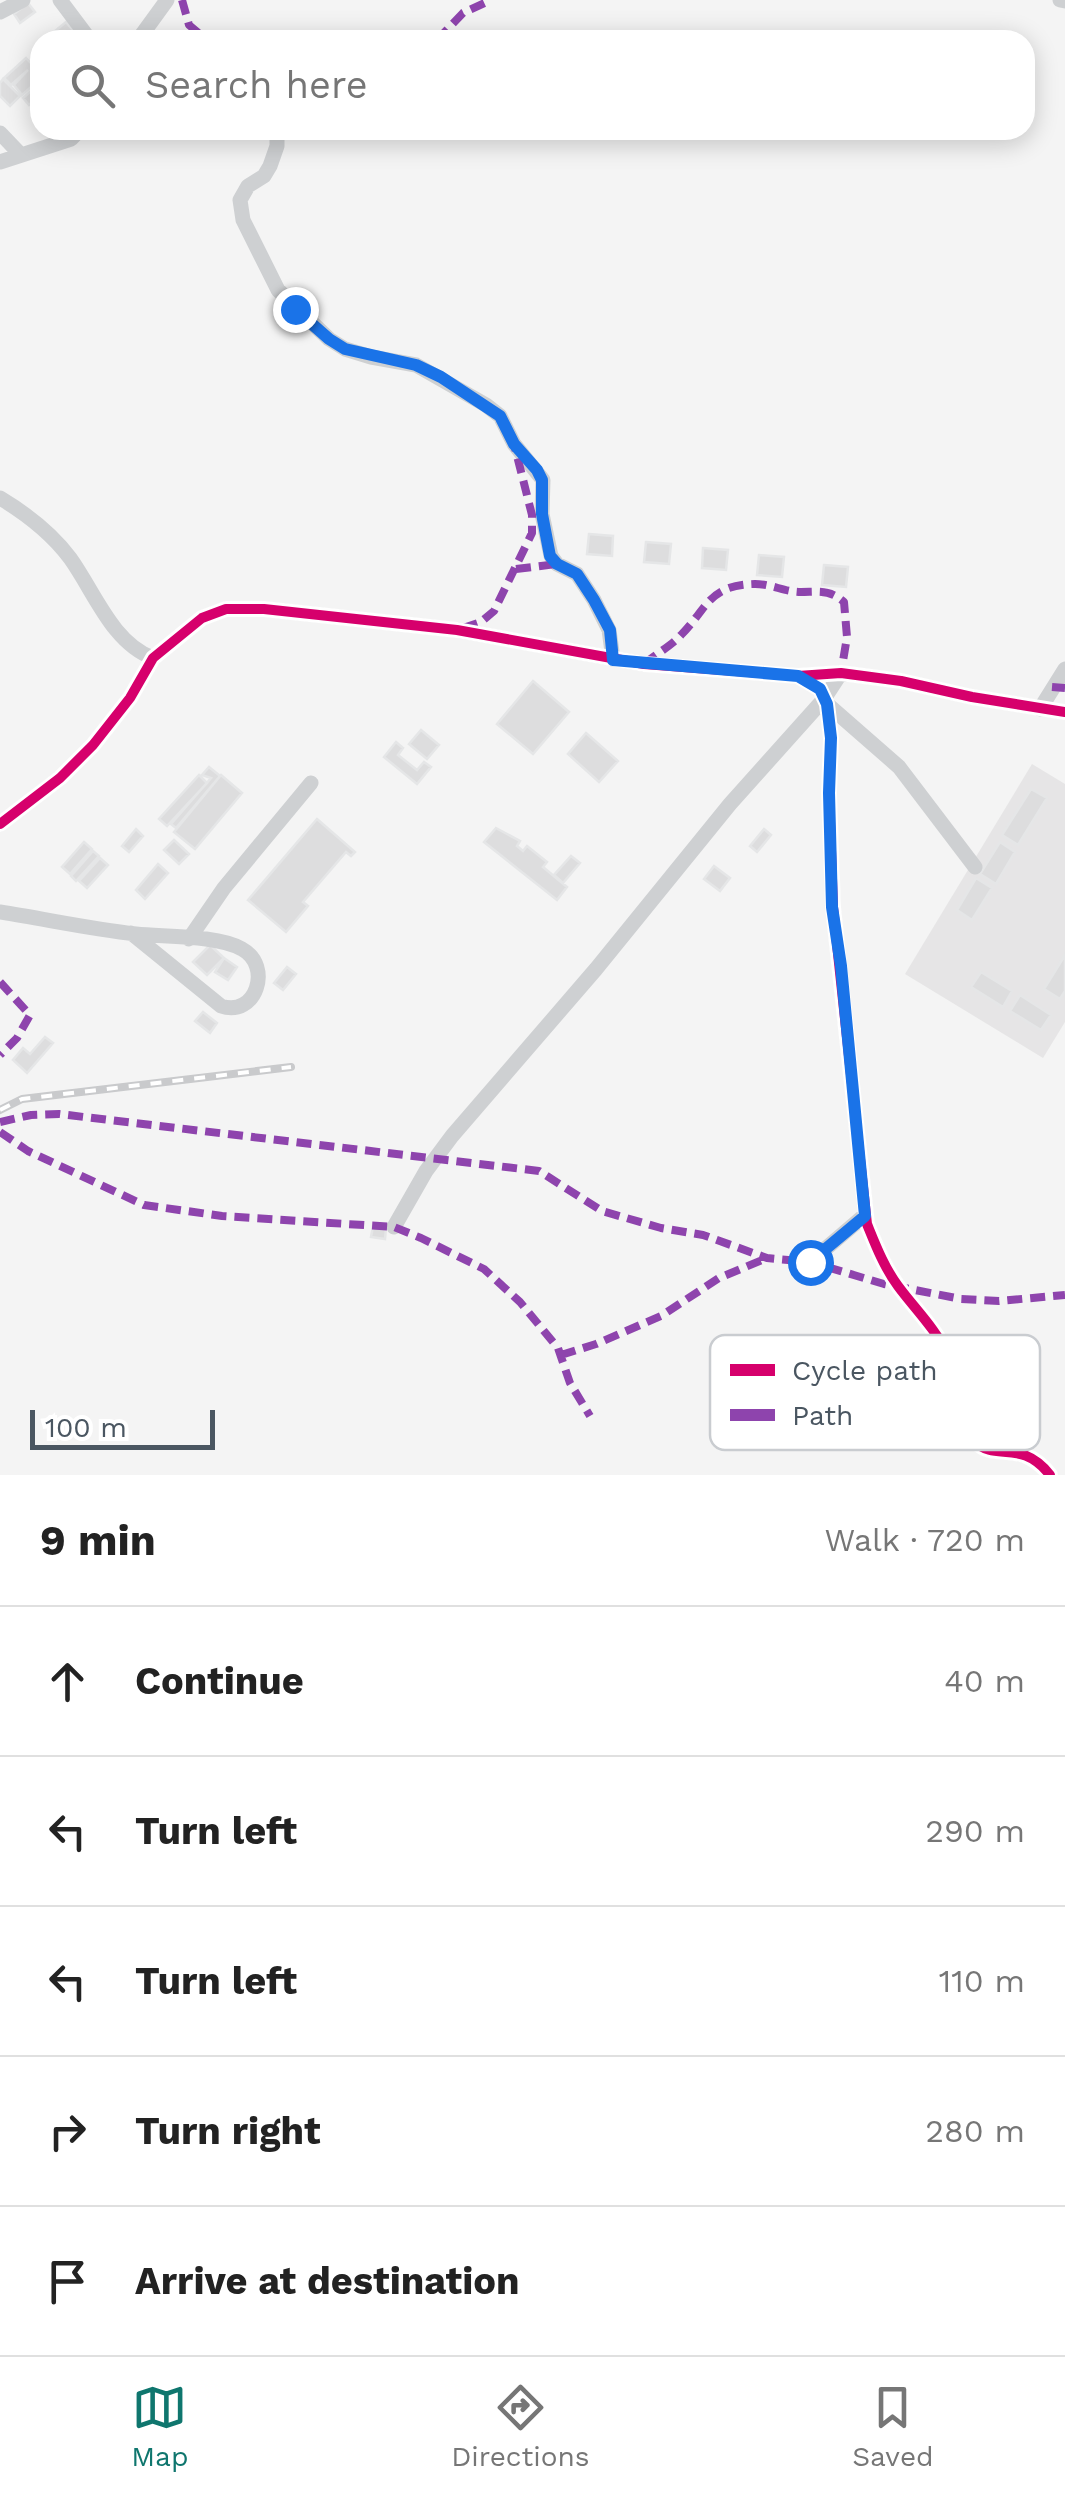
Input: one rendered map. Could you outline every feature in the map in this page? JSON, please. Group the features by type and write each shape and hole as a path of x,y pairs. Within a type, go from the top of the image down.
{"street":[{"path":"0,12 23,0"},
{"path":"60,0 82,30"},
{"path":"145,30 167,0"},
{"path":"0,132 22,156"},
{"path":"0,162 68,140"},
{"path":"277,140 270,166 244,192 240,208 278,290 329,339 345,349 416,365 500,416 514,444 542,480 542,514 550,556 577,574 594,600 610,630 613,660"},
{"path":"0,498 21,511 68,555 112,624 130,644 153,658"},
{"path":"0,824 60,778 93,745 130,698 153,658 202,618 226,609 264,609 457,630 613,660 798,676 841,673 902,680 1065,712"},
{"path":"1040,710 1065,669"},
{"path":"394,1227 426,1170 452,1136 720,817 826,702 841,673"},
{"path":"798,676 820,689 826,702 831,738 832,907 865,1216 888,1272 937,1335"},
{"path":"826,702 899,767 975,866"},
{"path":"189,939 224,888 310,783"},
{"path":"0,912 131,933 226,943 244,950 256,964 259,973 250,1000 234,1009 220,1006 131,933"},
{"path":"810,1262 865,1216"},
{"path":"999,1450 1028,1454 1050,1475"}],"shaded area":[{"path":"1032,764 1065,784 1065,1022 1043,1058 905,974"}],"building":[{"path":"28,3 35,12 20,23 14,14"},
{"path":"66,22 73,30 56,30"},
{"path":"26,58 30,62 30,88 22,95 14,85 28,70 11,85 4,78"},
{"path":"3,79 20,96 10,106 0,96"},
{"path":"589,534 613,536 612,556 587,554"},
{"path":"646,542 671,544 669,564 644,562"},
{"path":"703,548 728,550 726,570 702,568"},
{"path":"759,555 784,557 782,577 757,575"},
{"path":"824,565 848,567 846,587 822,585"},
{"path":"533,681 569,712 533,754 497,724"},
{"path":"421,730 439,745 427,759 409,744"},
{"path":"586,733 618,761 599,782 568,754"},
{"path":"396,742 403,748 398,755 417,770 424,762 431,767 417,784 384,757"},
{"path":"209,767 220,776 176,828 171,824 211,778 202,775"},
{"path":"199,775 207,783 167,826 159,819"},
{"path":"221,775 242,793 195,849 174,832"},
{"path":"1031,789 1047,798 1018,845 1002,835"},
{"path":"317,819 355,852 351,856 346,852 303,902 308,906 286,932 248,900"},
{"path":"496,828 520,841 517,846 523,851 527,846 547,862 543,867 567,887 557,900 484,842"},
{"path":"136,829 143,836 129,852 122,846"},
{"path":"764,829 771,835 757,852 750,846"},
{"path":"174,840 189,854 179,864 164,850"},
{"path":"84,842 92,849 70,874 62,867"},
{"path":"1000,842 1015,852 996,884 980,874"},
{"path":"93,851 99,856 76,881 71,876"},
{"path":"571,856 580,863 563,883 554,875"},
{"path":"100,858 108,865 87,888 79,881"},
{"path":"158,864 168,873 145,899 136,890"},
{"path":"714,866 730,878 720,891 704,879"},
{"path":"976,878 992,888 972,920 957,910"},
{"path":"210,945 224,958 207,975 193,962"},
{"path":"1065,955 1065,991 1060,999 1044,989"},
{"path":"224,958 237,967 228,980 215,972"},
{"path":"287,967 296,974 283,990 274,983"},
{"path":"981,972 1012,991 1003,1007 971,987"},
{"path":"1020,995 1051,1015 1041,1030 1010,1011"},
{"path":"203,1012 217,1023 210,1033 195,1021"},
{"path":"45,1037 53,1043 27,1073 13,1060 23,1048 30,1054"},
{"path":"373,1226 386,1228 385,1239 371,1237"}],"railway":[{"path":"0,1110 22,1099 291,1067"}],"marked path":[{"path":"182,0 189,25 195,30"},
{"path":"447,30 463,13 491,0"},
{"path":"463,628 481,622 494,611 532,533 532,515 514,444"},
{"path":"516,569 557,564"},
{"path":"644,664 677,639 718,593 755,584 795,592 824,592 844,602 847,637 841,673"},
{"path":"1052,687 1065,688"},
{"path":"0,982 30,1015 17,1038 0,1055"},
{"path":"0,1122 59,1114 539,1171 602,1211 703,1235 767,1258 810,1262 884,1284 961,1299 999,1301 1065,1295"},
{"path":"0,1132 28,1151 144,1205 222,1216 394,1227 421,1238 484,1269 520,1302 558,1348 570,1383 590,1416"},
{"path":"561,1355 661,1316 719,1278 767,1258"}],"cycle path":[{"path":"0,824 60,778 93,745 130,698 153,658 202,618 226,609 264,609 457,630 644,664 798,676 841,673 1065,712"},
{"path":"798,676 820,689 827,704 833,907 867,1224 893,1279 936,1335"},
{"path":"991,1450 1029,1457 1050,1475"}],"route":[{"path":"295,309 345,349 416,365 500,416 514,444 542,480 542,514 550,556 577,574 594,600 610,630 613,660 798,676 820,689 827,704 831,738 832,907 865,1216 810,1262"}]}
